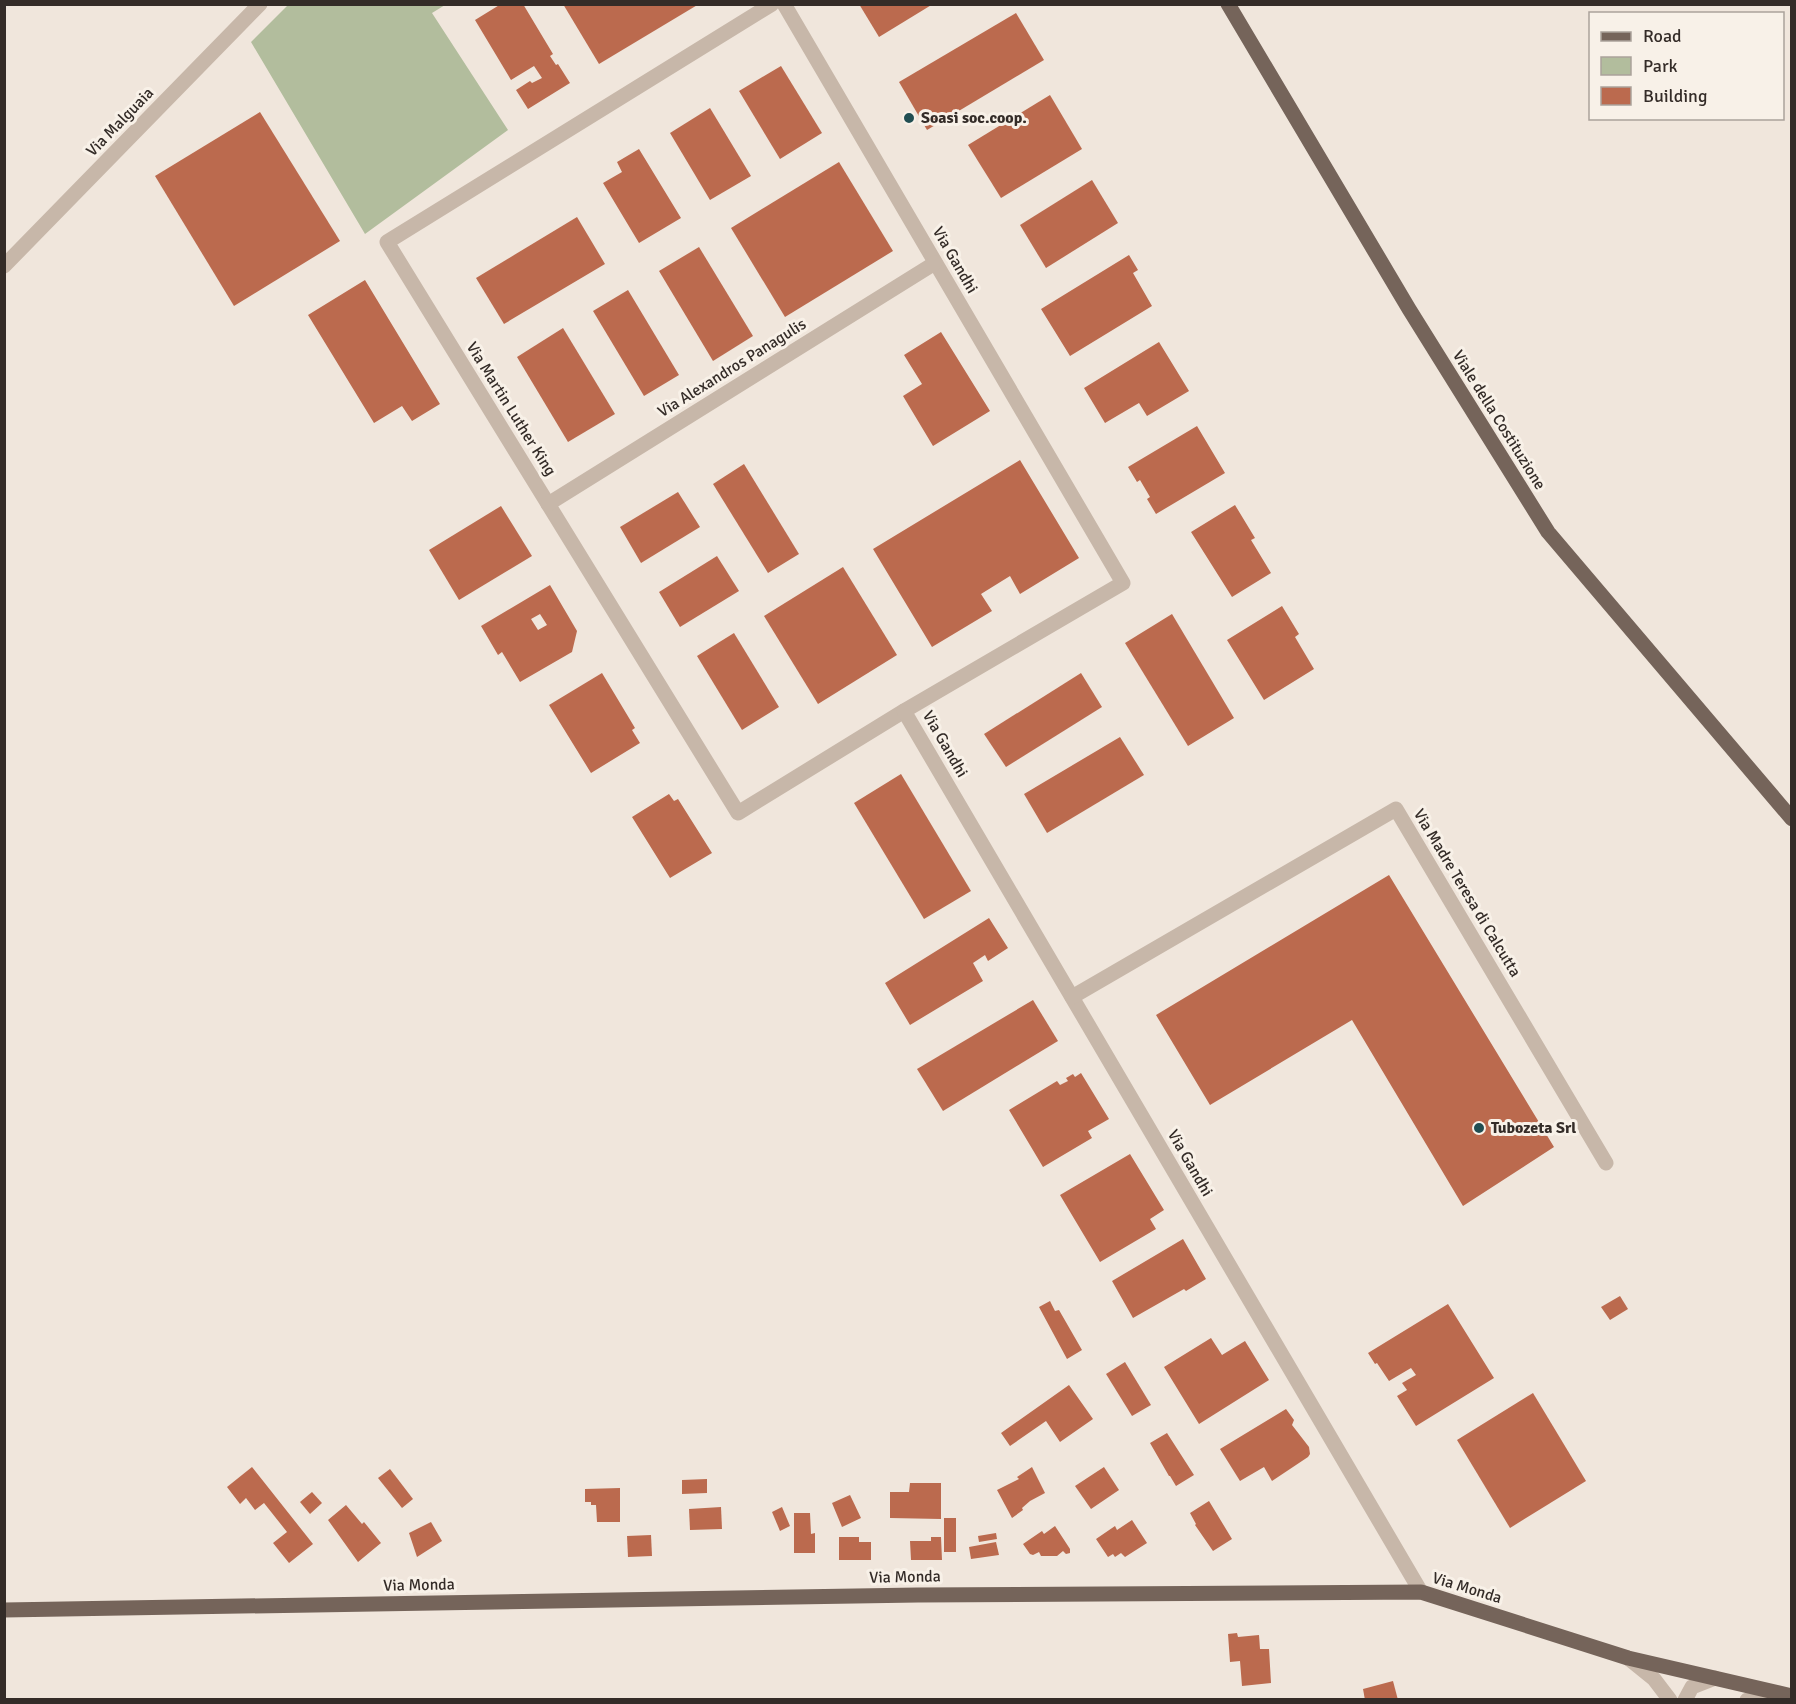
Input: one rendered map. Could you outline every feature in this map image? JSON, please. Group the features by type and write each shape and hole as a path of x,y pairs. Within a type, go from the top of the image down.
{"main road":[{"name":"Viale della Costituzione","path":"1228,4 1409,309 1548,531 1791,819"},
{"name":"Via Monda","path":"4,1610 918,1595 1421,1592 1628,1658 1791,1696"}],"street":[{"name":"Via Malguaia","path":"4,266 260,4"},
{"name":"Via Martin Luther King","path":"772,4 387,242 738,813 904,711"},
{"name":"Via Gandhi","path":"784,4 1123,583 904,711 1421,1592"},
{"name":"Via Alexandros Panagulis","path":"548,504 935,263"},
{"name":"Via Madre Teresa di Calcutta","path":"1072,997 1396,809 1606,1163"},
{"path":"1628,1658 1654,1679 1670,1700"},
{"path":"1685,1700 1692,1687 1715,1678"},
{"path":"1747,1700 1775,1692"}],"green space":[{"path":"288,5 445,5 432,13 508,130 365,234 251,42"}],"building":[{"path":"501,4 523,4 553,54 550,56 570,83 528,109 516,90 530,81 532,83 542,78 534,66 511,80 475,20"},
{"path":"563,4 699,4 599,64"},
{"path":"859,4 933,4 879,37"},
{"path":"1016,13 1044,60 927,130 899,82"},
{"path":"781,66 822,133 780,159 739,91"},
{"path":"1050,95 1082,149 1001,198 968,145"},
{"path":"710,108 751,176 710,200 670,133"},
{"path":"260,112 340,241 234,306 155,176"},
{"path":"639,149 681,218 639,243 603,183 622,172 617,162"},
{"path":"839,162 893,251 785,317 731,228"},
{"path":"1092,180 1118,223 1046,268 1020,225"},
{"path":"577,217 605,264 504,324 476,278"},
{"path":"699,247 753,336 713,361 659,271"},
{"path":"1129,255 1138,270 1133,273 1152,306 1070,356 1041,309"},
{"path":"365,280 440,404 412,421 402,406 374,423 308,315"},
{"path":"628,290 679,375 644,396 593,311"},
{"path":"563,328 615,414 568,442 517,357"},
{"path":"941,332 990,411 933,446 903,396 922,384 904,355"},
{"path":"1159,342 1189,391 1147,416 1139,403 1105,423 1084,388"},
{"path":"1197,426 1225,473 1156,514 1147,499 1150,497 1140,480 1137,482 1128,467"},
{"path":"1020,460 1079,558 1020,594 1010,576 981,594 992,611 932,647 873,549"},
{"path":"744,464 799,554 768,573 713,484"},
{"path":"678,492 700,527 641,563 620,527"},
{"path":"1235,505 1255,538 1251,540 1271,573 1232,597 1191,532"},
{"path":"501,506 532,556 459,600 429,550"},
{"path":"717,556 739,591 680,627 659,592"},
{"path":"843,567 897,655 818,704 764,616"},
{"path":"550,585 577,631 572,652 520,682 502,652 498,655 481,626","holes":["540,614 547,625 538,630 531,619"]},
{"path":"1282,606 1299,634 1295,637 1314,669 1264,700 1227,640"},
{"path":"1172,614 1234,718 1188,746 1125,643"},
{"path":"734,633 779,707 742,730 697,656"},
{"path":"602,673 635,728 632,730 640,743 591,773 549,705"},
{"path":"1081,673 1102,707 1006,767 984,734"},
{"path":"1120,737 1144,775 1047,833 1024,794"},
{"path":"901,774 971,891 924,919 854,803"},
{"path":"669,794 674,801 678,799 712,853 670,878 632,817"},
{"path":"1389,875 1554,1147 1463,1206 1352,1020 1210,1105 1156,1015"},
{"path":"989,918 1008,948 988,961 985,955 973,963 983,981 910,1025 885,983"},
{"path":"1033,1000 1058,1041 943,1111 917,1069"},
{"path":"1081,1073 1109,1119 1088,1131 1092,1138 1043,1167 1009,1110 1057,1081 1060,1085 1068,1081 1066,1078 1073,1074 1075,1077"},
{"path":"1130,1154 1164,1210 1150,1219 1156,1229 1100,1262 1060,1195"},
{"path":"1183,1239 1206,1279 1133,1318 1112,1281"},
{"path":"1620,1296 1628,1309 1610,1320 1601,1307"},
{"path":"1050,1301 1055,1311 1059,1310 1082,1350 1067,1359 1039,1307"},
{"path":"1448,1304 1494,1378 1416,1426 1397,1396 1407,1390 1402,1383 1416,1375 1411,1368 1389,1381 1368,1353"},
{"path":"1211,1338 1222,1355 1245,1341 1269,1380 1199,1424 1164,1367"},
{"path":"1125,1362 1151,1405 1132,1416 1106,1374"},
{"path":"1069,1385 1093,1419 1060,1442 1046,1421 1010,1446 1001,1433"},
{"path":"1533,1393 1586,1481 1510,1528 1457,1440"},
{"path":"1286,1409 1294,1420 1292,1425 1309,1447 1310,1454 1272,1481 1264,1467 1240,1481 1220,1449"},
{"path":"1167,1433 1194,1475 1176,1486 1150,1443"},
{"path":"252,1467 313,1544 289,1563 273,1543 287,1532 264,1503 255,1510 246,1498 240,1504 227,1487"},
{"path":"1032,1467 1045,1493 1030,1501 1012,1518 997,1490 1019,1479 1017,1477"},
{"path":"1104,1467 1119,1490 1091,1509 1075,1486"},
{"path":"390,1469 413,1499 402,1508 378,1478"},
{"path":"707,1479 707,1493 682,1494 682,1480"},
{"path":"910,1483 941,1483 941,1519 890,1518 890,1492 909,1492"},
{"path":"620,1488 620,1522 597,1522 596,1505 585,1502 585,1489"},
{"path":"312,1492 322,1503 310,1514 300,1502"},
{"path":"850,1495 861,1518 842,1527 832,1503"},
{"path":"1209,1501 1232,1539 1213,1551 1195,1525 1190,1513"},
{"path":"346,1505 381,1543 358,1562 328,1520"},
{"path":"721,1507 722,1529 690,1530 689,1509"},
{"path":"782,1507 790,1526 780,1531 772,1512"},
{"path":"794,1513 810,1513 811,1534 815,1533 815,1553 794,1553"},
{"path":"944,1518 956,1518 956,1552 944,1552"},
{"path":"1132,1520 1147,1543 1125,1557 1121,1553 1115,1557 1113,1554 1108,1557 1096,1539 1115,1526 1117,1530"},
{"path":"431,1522 442,1541 417,1557 409,1533"},
{"path":"1055,1526 1070,1549 1070,1553 1066,1554 1063,1551 1057,1556 1041,1556 1039,1552 1030,1554 1023,1544 1042,1531 1044,1534"},
{"path":"996,1533 997,1539 979,1542 978,1536"},
{"path":"651,1535 652,1556 628,1557 627,1536"},
{"path":"839,1537 859,1537 859,1542 871,1542 871,1560 839,1560"},
{"path":"931,1537 941,1537 942,1560 911,1560 910,1541 931,1541"},
{"path":"996,1542 999,1555 971,1559 969,1547"},
{"path":"1237,1633 1238,1637 1259,1635 1260,1649 1269,1649 1271,1683 1242,1686 1240,1661 1230,1662 1228,1634"},
{"path":"1393,1681 1398,1700 1365,1700 1363,1689"}],"place":[{"name":"Soasi soc.coop.","path":"909,118"},
{"name":"Tubozeta Srl","path":"1479,1128"}]}
